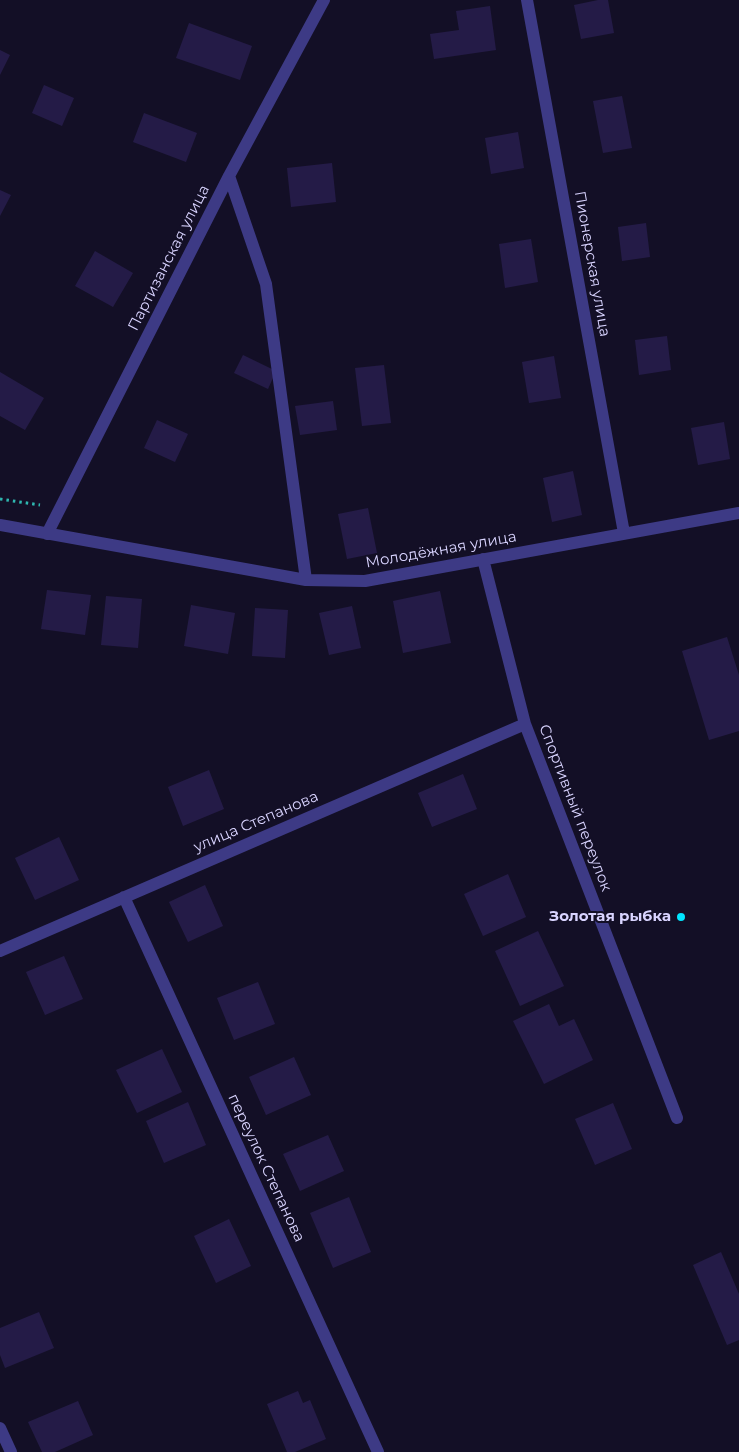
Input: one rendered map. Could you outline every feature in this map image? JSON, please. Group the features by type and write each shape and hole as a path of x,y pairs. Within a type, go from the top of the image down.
{"street":[{"name":"Партизанская улица","path":"47,534 229,176 324,0"},
{"name":"Пионерская улица","path":"527,0 624,533"},
{"path":"229,176 266,284 306,580"},
{"name":"Молодёжная улица","path":"0,525 306,580 365,581 739,513"},
{"name":"Спортивный переулок","path":"483,560 525,724 677,1118"},
{"name":"улица Степанова","path":"0,951 525,724"},
{"name":"переулок Степанова","path":"124,897 378,1452"},
{"path":"0,1428 11,1452"}],"path":[{"path":"0,499 60,508"}],"building":[{"path":"608,0 614,33 581,39 574,5"},
{"path":"490,6 496,50 434,59 430,34 459,30 456,11"},
{"path":"189,23 252,46 240,80 176,58"},
{"path":"0,50 10,55 0,75"},
{"path":"44,85 74,98 62,126 32,113"},
{"path":"622,96 632,148 603,153 593,101"},
{"path":"144,113 197,133 186,162 133,142"},
{"path":"518,132 524,168 491,174 485,138"},
{"path":"332,163 336,202 291,207 287,168"},
{"path":"0,190 11,195 0,216"},
{"path":"646,223 650,257 622,261 618,227"},
{"path":"531,239 538,282 505,288 499,244"},
{"path":"95,251 133,273 113,307 75,286"},
{"path":"667,336 671,370 639,375 635,340"},
{"path":"243,355 276,371 268,389 234,373"},
{"path":"554,356 561,398 529,403 522,362"},
{"path":"384,365 391,423 362,426 355,368"},
{"path":"0,372 44,398 25,430 0,416"},
{"path":"333,401 337,430 300,435 295,406"},
{"path":"157,420 188,434 175,462 144,448"},
{"path":"724,422 730,459 698,465 691,428"},
{"path":"573,471 582,515 552,522 543,478"},
{"path":"368,508 377,553 347,559 338,514"},
{"path":"47,590 91,595 85,635 41,629"},
{"path":"440,591 451,643 403,653 393,601"},
{"path":"106,596 142,599 138,648 101,645"},
{"path":"191,605 235,613 228,654 184,646"},
{"path":"352,606 361,648 329,655 319,613"},
{"path":"255,608 288,610 285,658 252,656"},
{"path":"727,637 739,675 739,731 709,740 682,651"},
{"path":"209,770 224,809 183,826 168,787"},
{"path":"463,774 477,809 432,827 418,793"},
{"path":"59,837 79,880 35,900 15,858"},
{"path":"508,874 526,917 483,936 464,894"},
{"path":"205,885 223,926 188,942 169,902"},
{"path":"538,931 564,986 520,1006 495,951"},
{"path":"64,956 83,999 45,1015 26,972"},
{"path":"258,982 275,1024 234,1040 217,998"},
{"path":"549,1004 559,1026 574,1019 593,1060 544,1084 513,1021"},
{"path":"162,1049 182,1092 137,1113 116,1070"},
{"path":"294,1057 311,1095 266,1115 249,1077"},
{"path":"188,1102 206,1145 164,1163 146,1121"},
{"path":"613,1103 632,1149 595,1165 575,1119"},
{"path":"328,1135 344,1171 300,1191 283,1154"},
{"path":"349,1197 371,1252 333,1268 310,1213"},
{"path":"229,1219 251,1266 216,1283 194,1236"},
{"path":"721,1252 739,1294 739,1340 727,1345 693,1265"},
{"path":"39,1312 54,1348 5,1368 0,1355 0,1328"},
{"path":"298,1391 303,1403 310,1400 326,1439 295,1452 287,1452 267,1404"},
{"path":"78,1401 93,1435 55,1452 42,1452 28,1422"}],"place":[{"name":"Золотая рыбка","path":"681,917"}]}
